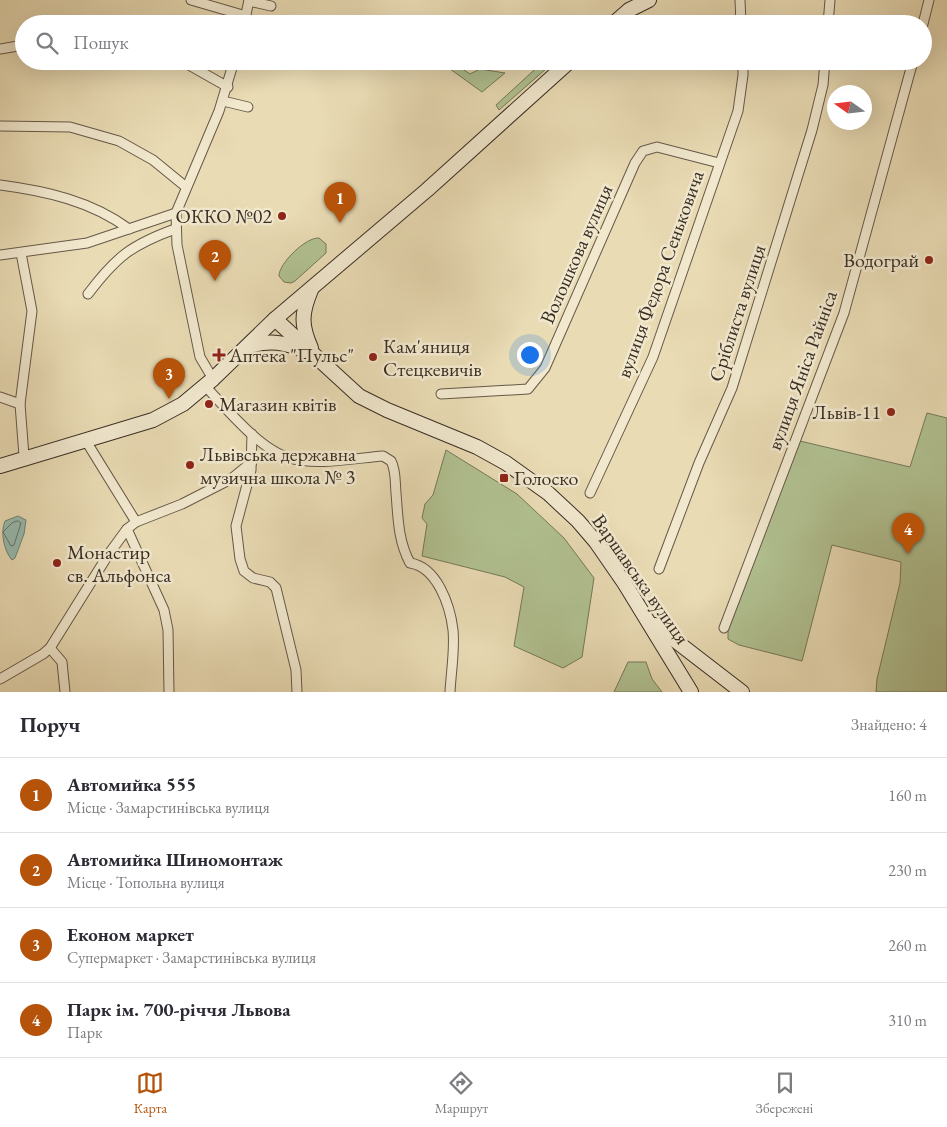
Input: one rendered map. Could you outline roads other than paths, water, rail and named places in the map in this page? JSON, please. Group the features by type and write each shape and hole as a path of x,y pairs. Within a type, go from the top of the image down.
{"main road":[{"path":"622,15 632,5 649,0"},
{"path":"0,466 168,414 209,383 275,319 427,190 560,70"},
{"path":"312,288 304,308 303,330 313,354"},
{"name":"Варшавська вулиця","path":"275,319 359,396 387,410 476,447 506,463 548,493 596,542 646,618 691,692"},
{"path":"246,347 264,341 278,342 313,354"},
{"path":"646,618 742,692"}],"street":[{"path":"191,0 232,15"},
{"path":"246,15 249,0 271,6"},
{"path":"740,0 741,15"},
{"path":"829,15 830,0"},
{"path":"925,15 929,0"},
{"path":"0,50 15,47"},
{"path":"198,70 228,87"},
{"path":"232,70 223,101 176,213 177,245 200,356 209,383 252,434 276,452 290,458 308,461 383,456 391,461 395,476 398,527 405,554 410,563 429,570 445,600 453,630 450,692"},
{"name":"вулиця Федора Сеньковича","path":"590,492 653,357 738,110 744,70"},
{"name":"Сріблиста вулиця","path":"659,568 699,463 732,388 812,130 823,85 824,70"},
{"name":"вулиця Яніса Райніса","path":"724,628 844,313 911,70"},
{"path":"223,101 248,107"},
{"path":"0,126 70,127 119,141 153,160 186,187"},
{"name":"Волошкова вулиця","path":"441,394 528,389 545,368 635,163 643,151 657,147 719,163"},
{"path":"0,185 72,199 95,207 129,229"},
{"path":"0,255 87,243 176,213"},
{"path":"88,294 116,260 140,242 175,229"},
{"path":"21,253 32,310 20,404 24,456 22,460"},
{"path":"0,397 20,404"},
{"path":"252,434 252,462 236,526 240,559 244,571 253,578 270,582 276,588 296,670 297,692"},
{"path":"86,440 136,522"},
{"path":"0,680 50,648 108,555 127,529 136,522 182,504 231,479 252,462"},
{"path":"127,529 164,610 168,630 169,692"},
{"path":"50,648 62,662 64,692"}],"water":[{"path":"18,516 26,520 24,534 15,558 12,560 7,552 3,530 5,521"}],"place":[{"name":"ОККО №02","path":"282,216"},
{"name":"Автомийка 555","path":"340,223"},
{"name":"Водограй","path":"929,260"},
{"name":"Автомийка Шиномонтаж","path":"215,281"},
{"name":"Аптека \"Пульс\"","path":"219,355"},
{"name":"Кам'яниця Стецкевичів","path":"373,357"},
{"name":"Економ маркет","path":"169,399"},
{"name":"Магазин квітів","path":"209,404"},
{"name":"Львів-11","path":"891,412"},
{"name":"Львівська державна музична школа № 3","path":"190,465"},
{"name":"Голоско","path":"504,478"},
{"name":"Парк ім. 700-річчя Львова","path":"908,554"},
{"name":"Монастир св. Альфонса","path":"57,563"}]}
